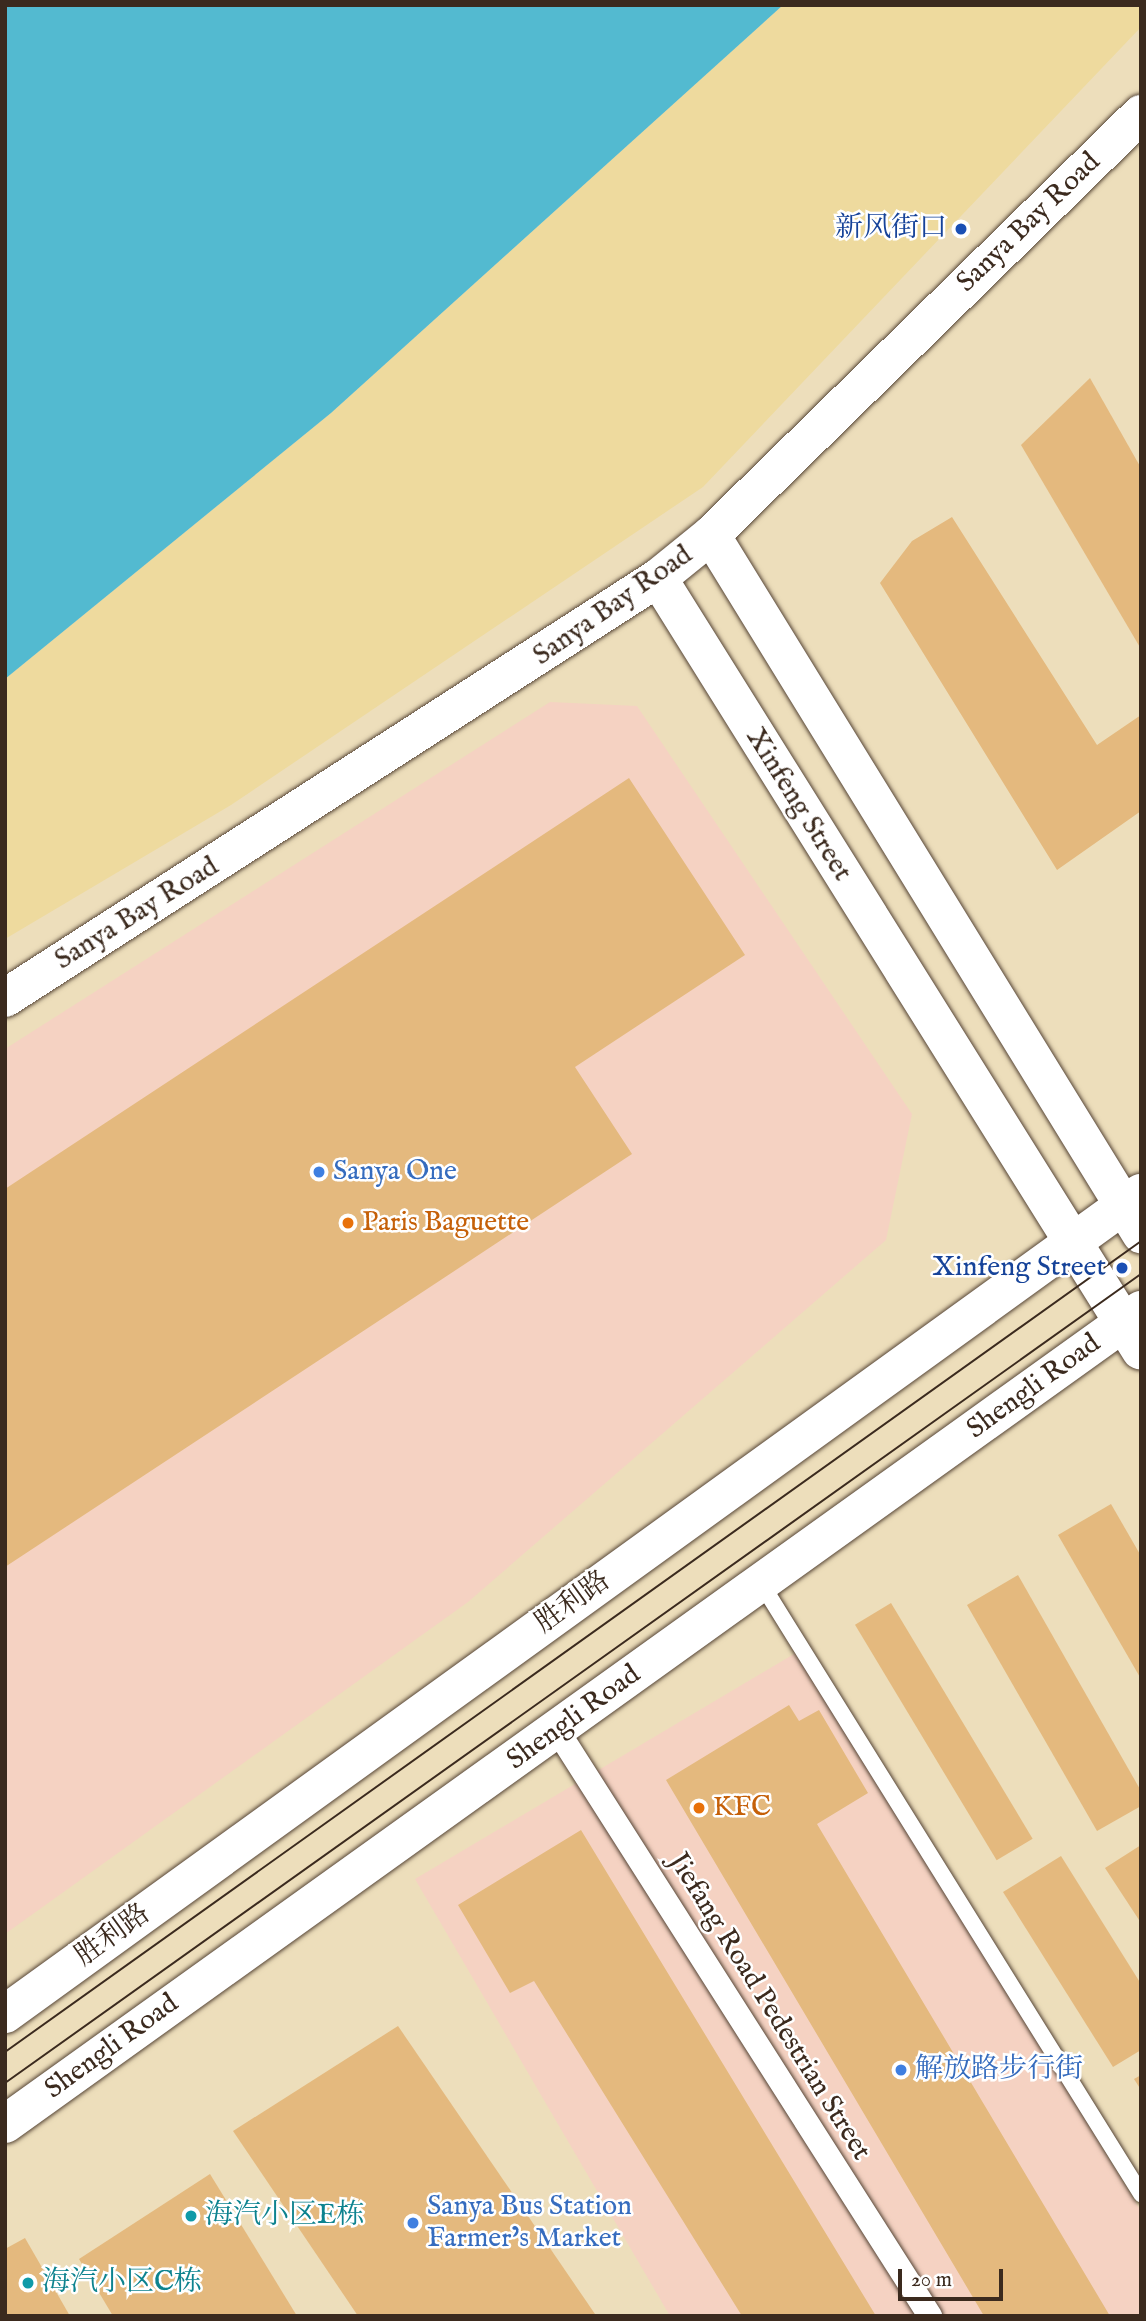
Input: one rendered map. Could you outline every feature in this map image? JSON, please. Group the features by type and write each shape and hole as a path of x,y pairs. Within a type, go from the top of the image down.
{"main road":[{"name":"Sanya Bay Road","path":"5,998 658,578 711,535 1141,114"},
{"path":"711,535 1135,1211"},
{"name":"Xinfeng Street","path":"658,578 1072,1243 1135,1328"},
{"name":"胜利路","path":"5,2014 1072,1243 1135,1211"},
{"name":"Shengli Road","path":"5,2124 761,1583 1135,1328"}],"street":[{"name":"Jiefang Road Pedestrian Street","path":"557,1730 930,2316"}],"lane":[{"path":"761,1583 1141,2194"}],"shaded area":[{"path":"550,702 637,706 912,1114 886,1240 468,1602 5,1934 5,1049"},
{"path":"799,1651 1141,2211 1141,2316 670,2316 415,1879"}],"sand":[{"path":"783,5 1141,5 1141,27 703,487 231,805 5,939 5,679 331,413"}],"water":[{"path":"5,5 783,5 331,413 5,679"}],"building":[{"path":"1090,378 1141,468 1141,649 1021,445"},
{"path":"952,517 1097,745 1141,715 1141,811 1057,870 880,583 912,541"},
{"name":"Sanya One","path":"629,778 745,955 575,1067 632,1154 5,1567 5,1189"},
{"path":"1111,1504 1141,1556 1141,1679 1058,1535"},
{"path":"1018,1575 1141,1791 1141,1806 1097,1831 967,1605"},
{"path":"891,1603 1033,1839 997,1860 855,1625"},
{"name":"解放路步行街","path":"789,1705 799,1721 819,1710 868,1793 817,1824 1110,2316 984,2316 666,1780"},
{"path":"581,1830 876,2316 742,2316 534,1981 510,1993 458,1905"},
{"path":"1141,1845 1141,1923 1105,1868"},
{"path":"1061,1856 1141,1984 1141,2050 1113,2067 1003,1892"},
{"name":"Sanya Bus Station Farmer’s Market","path":"398,2026 595,2314 358,2316 233,2131"},
{"path":"1141,2075 1141,2090 1134,2079"},
{"name":"海汽小区E栋","path":"210,2174 297,2316 113,2316 79,2259"},
{"name":"海汽小区C栋","path":"25,2238 70,2316 5,2316 5,2249"}],"tram line":[{"path":"5,2052 1141,1241"},
{"path":"5,2083 1141,1274"}],"place":[{"name":"新风街口","path":"961,229"},
{"name":"Sanya One","path":"319,1172"},
{"name":"Paris Baguette","path":"348,1223"},
{"name":"Xinfeng Street","path":"1122,1268"},
{"name":"KFC","path":"699,1808"},
{"name":"解放路步行街","path":"901,2070"},
{"name":"海汽小区E栋","path":"191,2216"},
{"name":"Sanya Bus Station Farmer’s Market","path":"413,2223"},
{"name":"海汽小区C栋","path":"28,2283"}]}
